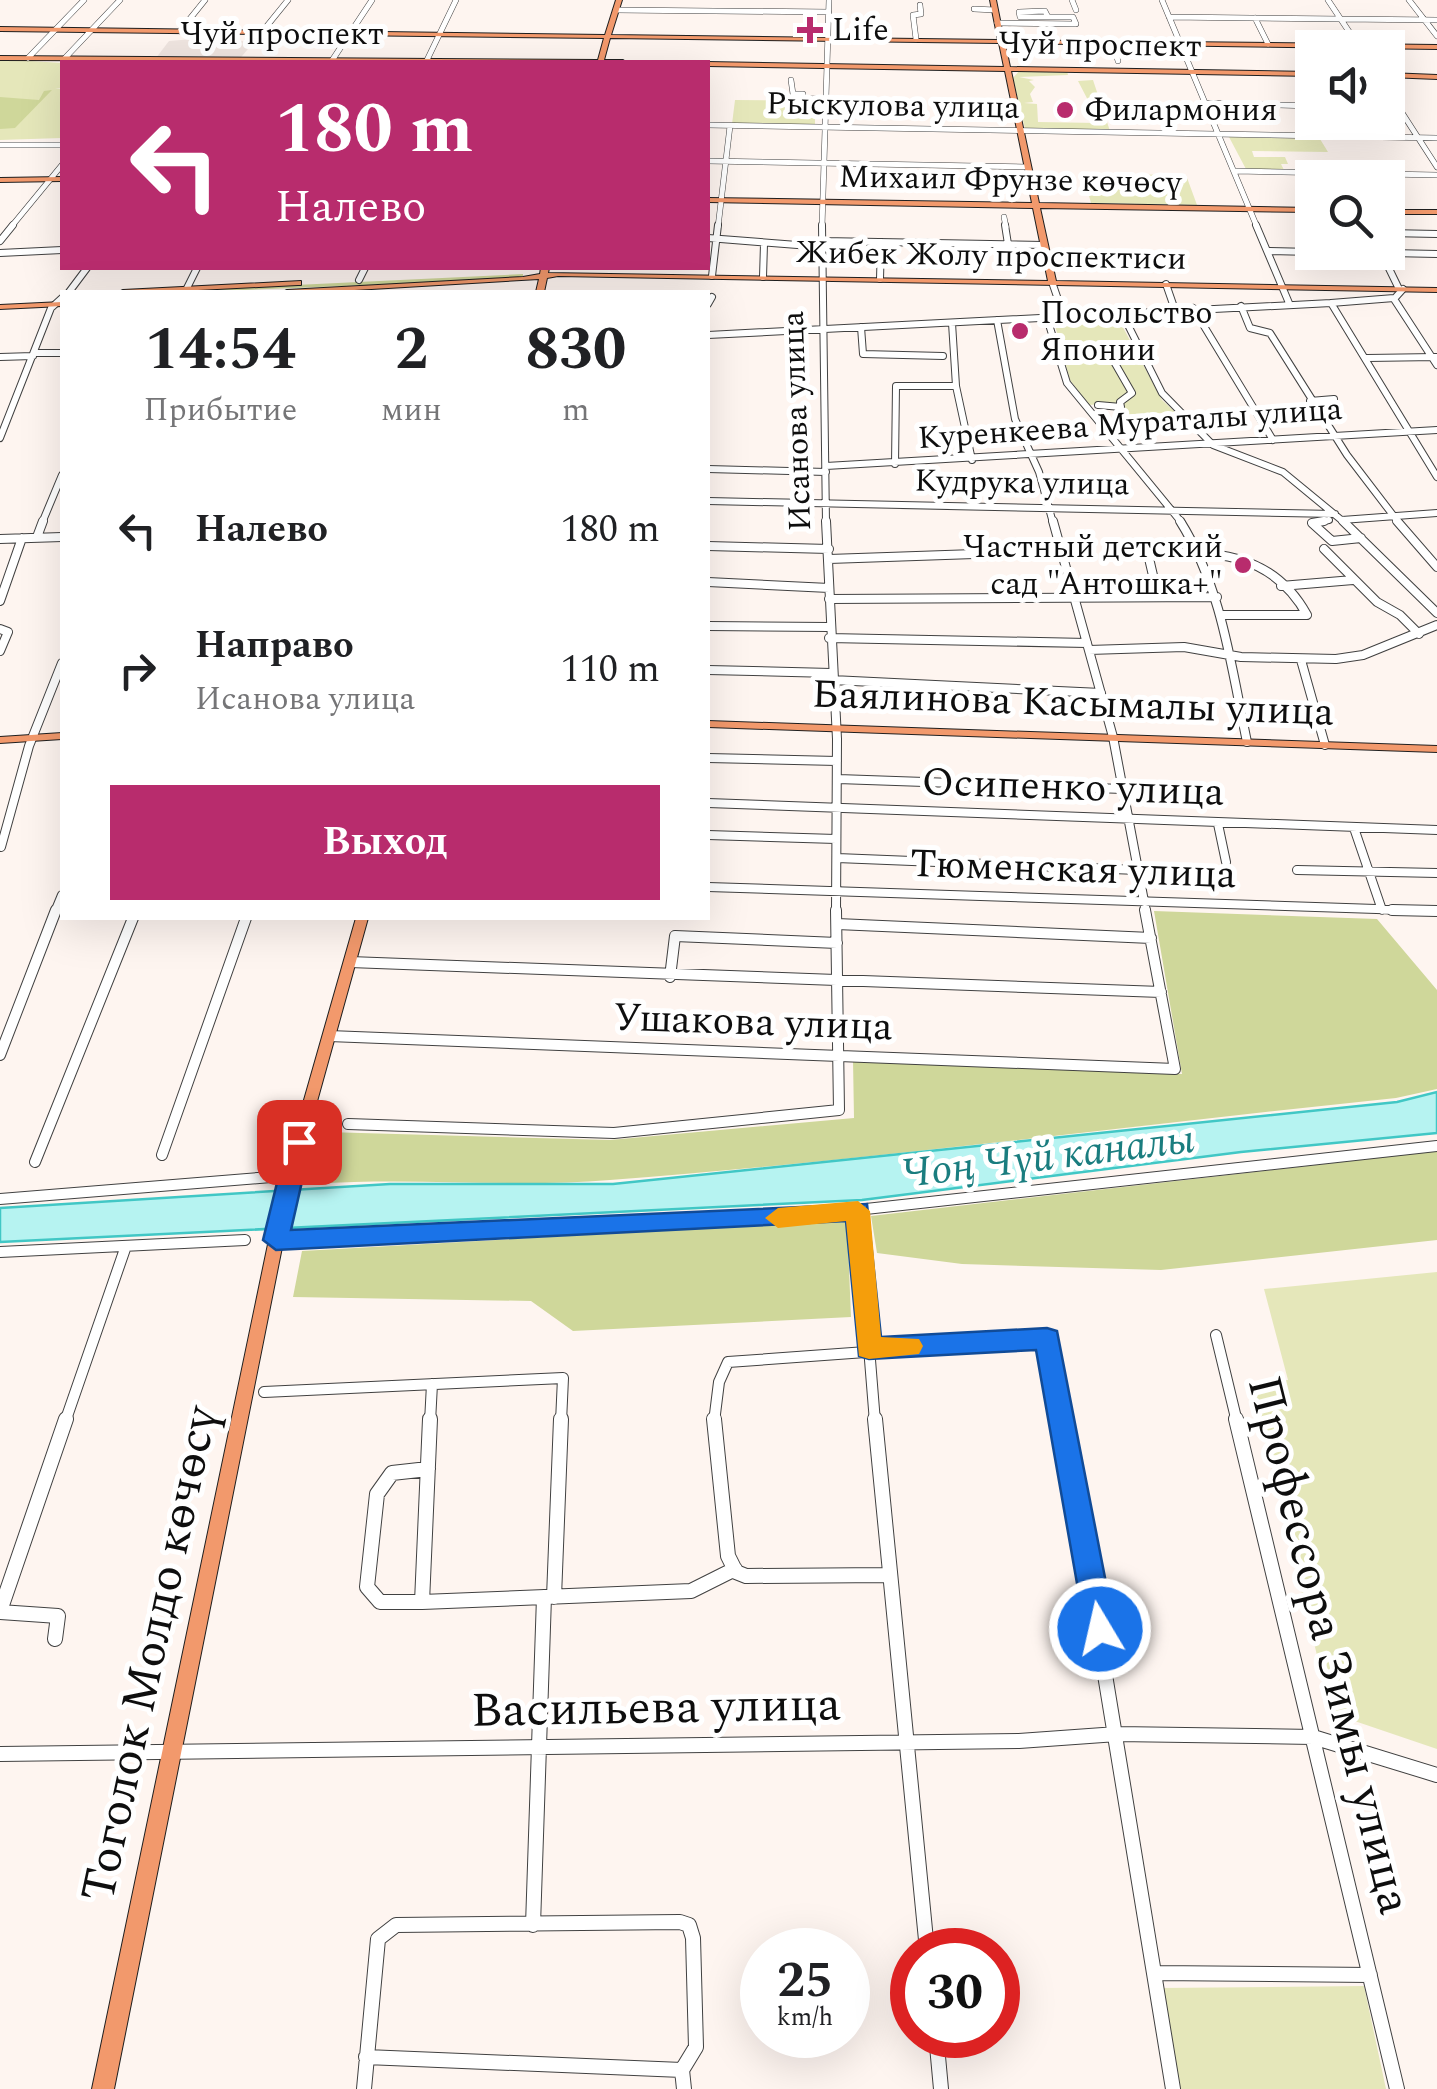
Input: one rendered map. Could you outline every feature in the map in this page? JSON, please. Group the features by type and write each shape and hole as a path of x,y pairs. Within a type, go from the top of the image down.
{"main road":[{"path":"601,60 619,0"},
{"path":"993,0 1052,282"},
{"path":"0,30 1295,45"},
{"path":"1405,47 1437,47"},
{"name":"Чуй проспект","path":"0,58 123,60"},
{"name":"Чуй проспект","path":"710,64 1295,74"},
{"path":"1405,75 1437,76"},
{"path":"0,180 60,180"},
{"name":"Михаил Фрунзе көчөсү","path":"710,200 1295,210"},
{"path":"1405,212 1437,212"},
{"name":"Жибек Жолу проспектиси","path":"357,290 545,271"},
{"name":"Жибек Жолу проспектиси","path":"201,290 545,271 1437,290"},
{"path":"0,299 60,299"},
{"path":"0,307 60,299"},
{"name":"Баялинова Касымалы улица","path":"710,724 1437,749"},
{"path":"0,740 60,736"},
{"name":"Тоголок Молдо көчөсү","path":"102,2089 288,1181 361,920"}],"street":[{"path":"28,58 84,0"},
{"path":"65,58 120,0"},
{"path":"180,31 206,0"},
{"path":"262,32 288,0"},
{"path":"334,60 372,0"},
{"path":"428,60 456,0"},
{"path":"735,11 736,0"},
{"name":"Исанова улица","path":"348,1124 614,1133 839,1110 834,809 838,780 829,638 820,329 829,0"},
{"path":"997,23 1022,17 1045,12 1052,28 1025,28 1022,17 1022,0"},
{"path":"1072,0 1076,10"},
{"path":"1162,0 1289,303"},
{"path":"1328,0 1348,30"},
{"path":"1410,0 1437,36"},
{"path":"916,39 913,15 920,14 920,5"},
{"path":"974,9 995,10"},
{"path":"616,10 829,12"},
{"path":"1169,17 1437,20"},
{"path":"1255,18 1268,44"},
{"path":"1113,42 1118,61"},
{"path":"1066,44 1071,52"},
{"path":"792,80 793,94 827,97"},
{"path":"773,92 773,98 827,97"},
{"path":"1205,104 1295,105"},
{"path":"1255,104 1259,114"},
{"path":"1405,118 1437,167"},
{"name":"Рыскулова улица","path":"710,126 1295,136"},
{"path":"712,276 730,126"},
{"name":"Рыскулова улица","path":"1405,137 1437,138"},
{"path":"0,145 60,145"},
{"path":"710,161 1027,167"},
{"path":"0,241 60,168"},
{"path":"1236,171 1295,174"},
{"path":"1405,175 1437,175"},
{"path":"1004,217 1008,244"},
{"path":"1405,233 1437,234"},
{"path":"710,238 764,244 1044,245"},
{"path":"880,279 881,242"},
{"path":"927,243 927,259"},
{"path":"763,277 764,244"},
{"path":"0,253 60,250"},
{"path":"1268,251 1295,252"},
{"path":"1405,253 1437,254"},
{"path":"69,290 85,270"},
{"path":"359,280 363,270"},
{"path":"1388,270 1437,365"},
{"path":"1052,282 1064,317"},
{"path":"1166,284 1175,310"},
{"path":"710,335 1330,303 1398,292"},
{"path":"0,438 3,422 60,303"},
{"path":"1330,303 1436,474"},
{"path":"1241,306 1250,328 1270,333 1330,436 1388,516 1437,567"},
{"path":"1193,308 1273,440"},
{"path":"1122,313 1162,394 1213,445 1283,472 1360,538 1437,613"},
{"path":"1047,318 1068,383 1173,509 1200,552 1217,597 1246,742"},
{"path":"350,962 670,977 1161,992 1113,737 1039,472 1028,458 1006,375 997,320"},
{"path":"952,323 956,386 972,460"},
{"path":"862,327 862,366"},
{"path":"0,357 60,353"},
{"path":"1086,406 1121,407 1132,393 1108,353"},
{"path":"863,354 943,356"},
{"path":"1367,358 1434,357"},
{"path":"895,464 896,386 956,386"},
{"path":"1310,401 1334,399"},
{"name":"Куренкеева Мураталы улица","path":"710,469 826,469 1437,430"},
{"path":"1228,451 1234,459 1272,477"},
{"path":"37,538 60,481"},
{"name":"Кудрука улица","path":"710,501 1050,510 1173,509 1335,518 1437,513"},
{"path":"1335,518 1312,522 1332,541 1360,538"},
{"path":"0,539 60,536"},
{"path":"0,602 22,538"},
{"path":"710,546 829,554 1062,550"},
{"path":"1324,548 1354,580 1419,634"},
{"path":"1158,598 1148,554 1200,552 1246,556 1282,586 1307,615 1220,615"},
{"path":"1282,586 1354,580"},
{"path":"710,582 828,588"},
{"path":"829,599 1217,597"},
{"path":"829,638 1184,648 1301,660 1363,655 1437,625"},
{"path":"710,626 829,627"},
{"path":"0,629 8,632 0,651"},
{"path":"1301,660 1325,745"},
{"path":"0,848 60,668"},
{"path":"710,670 1101,693"},
{"path":"710,758 837,761"},
{"path":"838,780 1123,789"},
{"name":"Осипенко улица","path":"710,803 1437,830"},
{"path":"1218,824 1226,862"},
{"path":"1354,828 1382,910"},
{"path":"710,835 836,838"},
{"path":"837,858 1138,870"},
{"path":"1297,870 1437,873"},
{"name":"Тюменская улица","path":"710,888 1145,905 1437,911"},
{"path":"0,1056 60,900"},
{"path":"35,1162 133,920"},
{"path":"162,1155 245,920"},
{"path":"836,924 1151,938"},
{"path":"670,977 675,936 837,944"},
{"name":"Ушакова улица","path":"329,1036 388,1042 1176,1069 1161,992"},
{"path":"276,1238 552,1230 858,1211 1437,1146"},
{"path":"0,1200 270,1177"},
{"path":"858,1211 887,1575 925,1928"},
{"path":"0,1252 245,1240"},
{"path":"54,1639 58,1616 0,1611 126,1246"},
{"name":"Профессора Зимы улица","path":"1216,1336 1397,2089"},
{"path":"887,1575 746,1576 735,1570 728,1556 714,1420 717,1383 728,1362 869,1348 1047,1338 1117,1734 1173,2089"},
{"path":"264,1392 563,1378 533,1926"},
{"path":"422,1602 432,1384"},
{"path":"428,1469 392,1474 378,1494 368,1587 380,1602 691,1591 735,1570"},
{"name":"Васильева улица","path":"0,1754 169,1748 1019,1741 1117,1734 1314,1738 1437,1775"},
{"path":"364,2089 378,1938 396,1926 689,1925 696,2046 682,2070 684,2089"},
{"path":"1154,1973 1370,1975"},
{"path":"366,2057 682,2070"},
{"path":"939,2058 942,2089"}],"green space":[{"path":"0,59 60,63 60,88 55,88 60,89 60,138 0,140"},
{"path":"1019,71 1067,71 1068,75 1019,77 1034,80 1029,81 1035,87 1030,94 1033,102 1024,103 1037,104 1038,122 1098,123 1097,107 1091,106 1078,81 1093,80 1110,131 1025,129 1013,78"},
{"path":"52,90 15,128 0,129 0,97 39,100 44,91"},
{"path":"735,100 815,101 815,125 732,124"},
{"path":"1229,137 1321,140 1328,152 1252,151 1254,157 1285,157 1288,164 1281,164 1285,172 1247,171"},
{"path":"1083,174 1186,175 1197,205 1091,203"},
{"path":"523,274 523,279 194,290"},
{"path":"1118,318 1162,400 1175,412 1128,415 1119,403 1089,405 1070,380 1054,322"},
{"path":"1154,911 1377,919 1437,990 1437,1089 1396,1098 709,1172 573,1182 314,1184 326,1132 610,1140 854,1118 853,1060 1182,1074"},
{"path":"1437,1151 1437,1240 1161,1270 962,1264 877,1253 871,1216"},
{"path":"847,1220 851,1317 573,1331 531,1301 293,1297 302,1251"},
{"path":"1437,1272 1437,1749 1331,1713 1251,1383 1288,1380 1264,1289"},
{"path":"1364,1986 1386,2089 1179,2089 1161,1988"}],"shaded area":[{"path":"231,39 253,43 239,60 155,60 169,41"}],"water":[{"name":"Чоң Чүй каналы","path":"1437,1092 1437,1133 1241,1152 862,1200 0,1242 0,1208 390,1184 613,1184 1397,1102"}],"slow traffic":[{"path":"778,1218 858,1211 869,1348 910,1346"}],"place":[{"name":"Life","path":"810,30"},
{"name":"Филармония","path":"1065,110"},
{"name":"Посольство Японии","path":"1020,331"},
{"name":"Частный детский сад \"Антошка+\"","path":"1243,565"}],"route":[{"path":"299,1142 276,1240 552,1230 858,1211 869,1348 1047,1338 1100,1629"}]}
